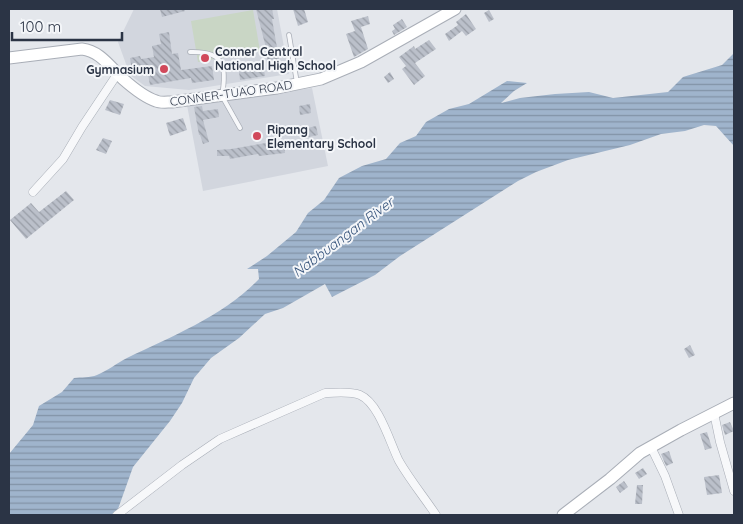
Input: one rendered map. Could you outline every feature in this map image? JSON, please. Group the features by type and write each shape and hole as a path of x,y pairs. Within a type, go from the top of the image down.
{"main road":[{"name":"CONNER-TUAO ROAD","path":"9,58 82,49 90,50 97,54 139,92 157,102 172,102 277,88 321,79 348,68 455,9"},
{"path":"563,515 610,479 635,456 734,403"}],"street":[{"path":"33,192 72,148 82,127 118,73"},
{"path":"117,515 182,465 220,439 325,393 359,395 366,399 376,412 400,461 436,515"},
{"path":"714,413 734,491"},
{"path":"650,447 665,476 679,515"}],"lane":[{"path":"290,35 297,83"},
{"path":"190,52 203,52 222,63 224,68 222,96 240,128"}],"shaded area":[{"name":"Conner Central National High School","path":"134,9 277,9 289,74 189,90 145,86 130,75 118,42"},
{"name":"Ripang Elementary School","path":"312,88 328,166 203,191 187,105"}],"green space":[{"path":"253,10 260,51 198,62 191,21"}],"water":[{"name":"Nabbuangan River","path":"734,53 734,146 716,126 704,125 685,131 661,134 630,145 568,160 518,181 400,256 375,275 332,297 325,284 283,308 265,314 239,338 211,358 194,378 182,403 170,421 133,467 118,509 111,515 9,515 9,454 33,425 39,406 62,392 74,378 91,377 101,373 127,358 197,324 230,304 259,279 258,269 247,269 267,256 296,232 308,213 324,200 339,178 362,166 386,159 400,143 416,136 426,122 449,109 469,104 507,81 527,83 514,91 501,103 520,98 555,94 589,92 613,98 668,92 683,77 722,65"}],"building":[{"path":"160,9 184,9 185,11 162,17"},
{"path":"256,9 272,9 280,65 268,67 265,44"},
{"path":"293,9 304,9 308,22 298,26"},
{"path":"489,10 494,19 489,22 484,13"},
{"path":"466,14 476,29 466,36 462,31 449,41 445,34 458,25 456,22"},
{"path":"368,16 370,24 361,27 368,49 354,57 346,34 355,31 351,21"},
{"path":"402,19 407,27 394,35 392,31 395,29 393,25"},
{"path":"169,32 172,54 178,53 181,70 212,66 214,80 192,83 191,78 150,85 147,69 132,71 130,58 140,56 141,59 154,57 152,46 161,44 159,34"},
{"path":"429,40 436,49 415,63 425,76 414,85 402,69 406,66 399,57 414,46 415,49"},
{"path":"263,64 265,76 240,80 239,71 242,71 242,68"},
{"path":"390,72 394,79 388,83 384,77"},
{"path":"110,100 124,104 120,115 105,110"},
{"path":"310,104 311,113 300,115 299,106"},
{"path":"202,106 203,111 218,109 219,117 203,120 209,142 203,144 199,135 194,107"},
{"path":"183,118 187,130 170,136 166,123"},
{"path":"316,126 318,135 304,138 303,129"},
{"path":"103,138 112,141 106,154 96,150"},
{"path":"284,140 285,153 259,156 258,154 230,159 229,156 217,156 217,150"},
{"path":"66,191 74,200 26,239 10,220 31,203 39,212"},
{"path":"690,345 695,355 689,358 684,349"},
{"path":"730,422 734,431 725,435 722,425"},
{"path":"707,432 712,448 705,450 700,434"},
{"path":"669,451 673,463 666,466 661,454"},
{"path":"643,468 647,474 639,479 635,473"},
{"path":"719,475 722,493 707,495 704,477"},
{"path":"624,481 628,487 620,493 616,487"},
{"path":"637,485 643,485 642,504 635,504"}],"place":[{"name":"Conner Central National High School","path":"205,58"},
{"name":"Gymnasium","path":"164,69"},
{"name":"Ripang Elementary School","path":"257,136"}]}
